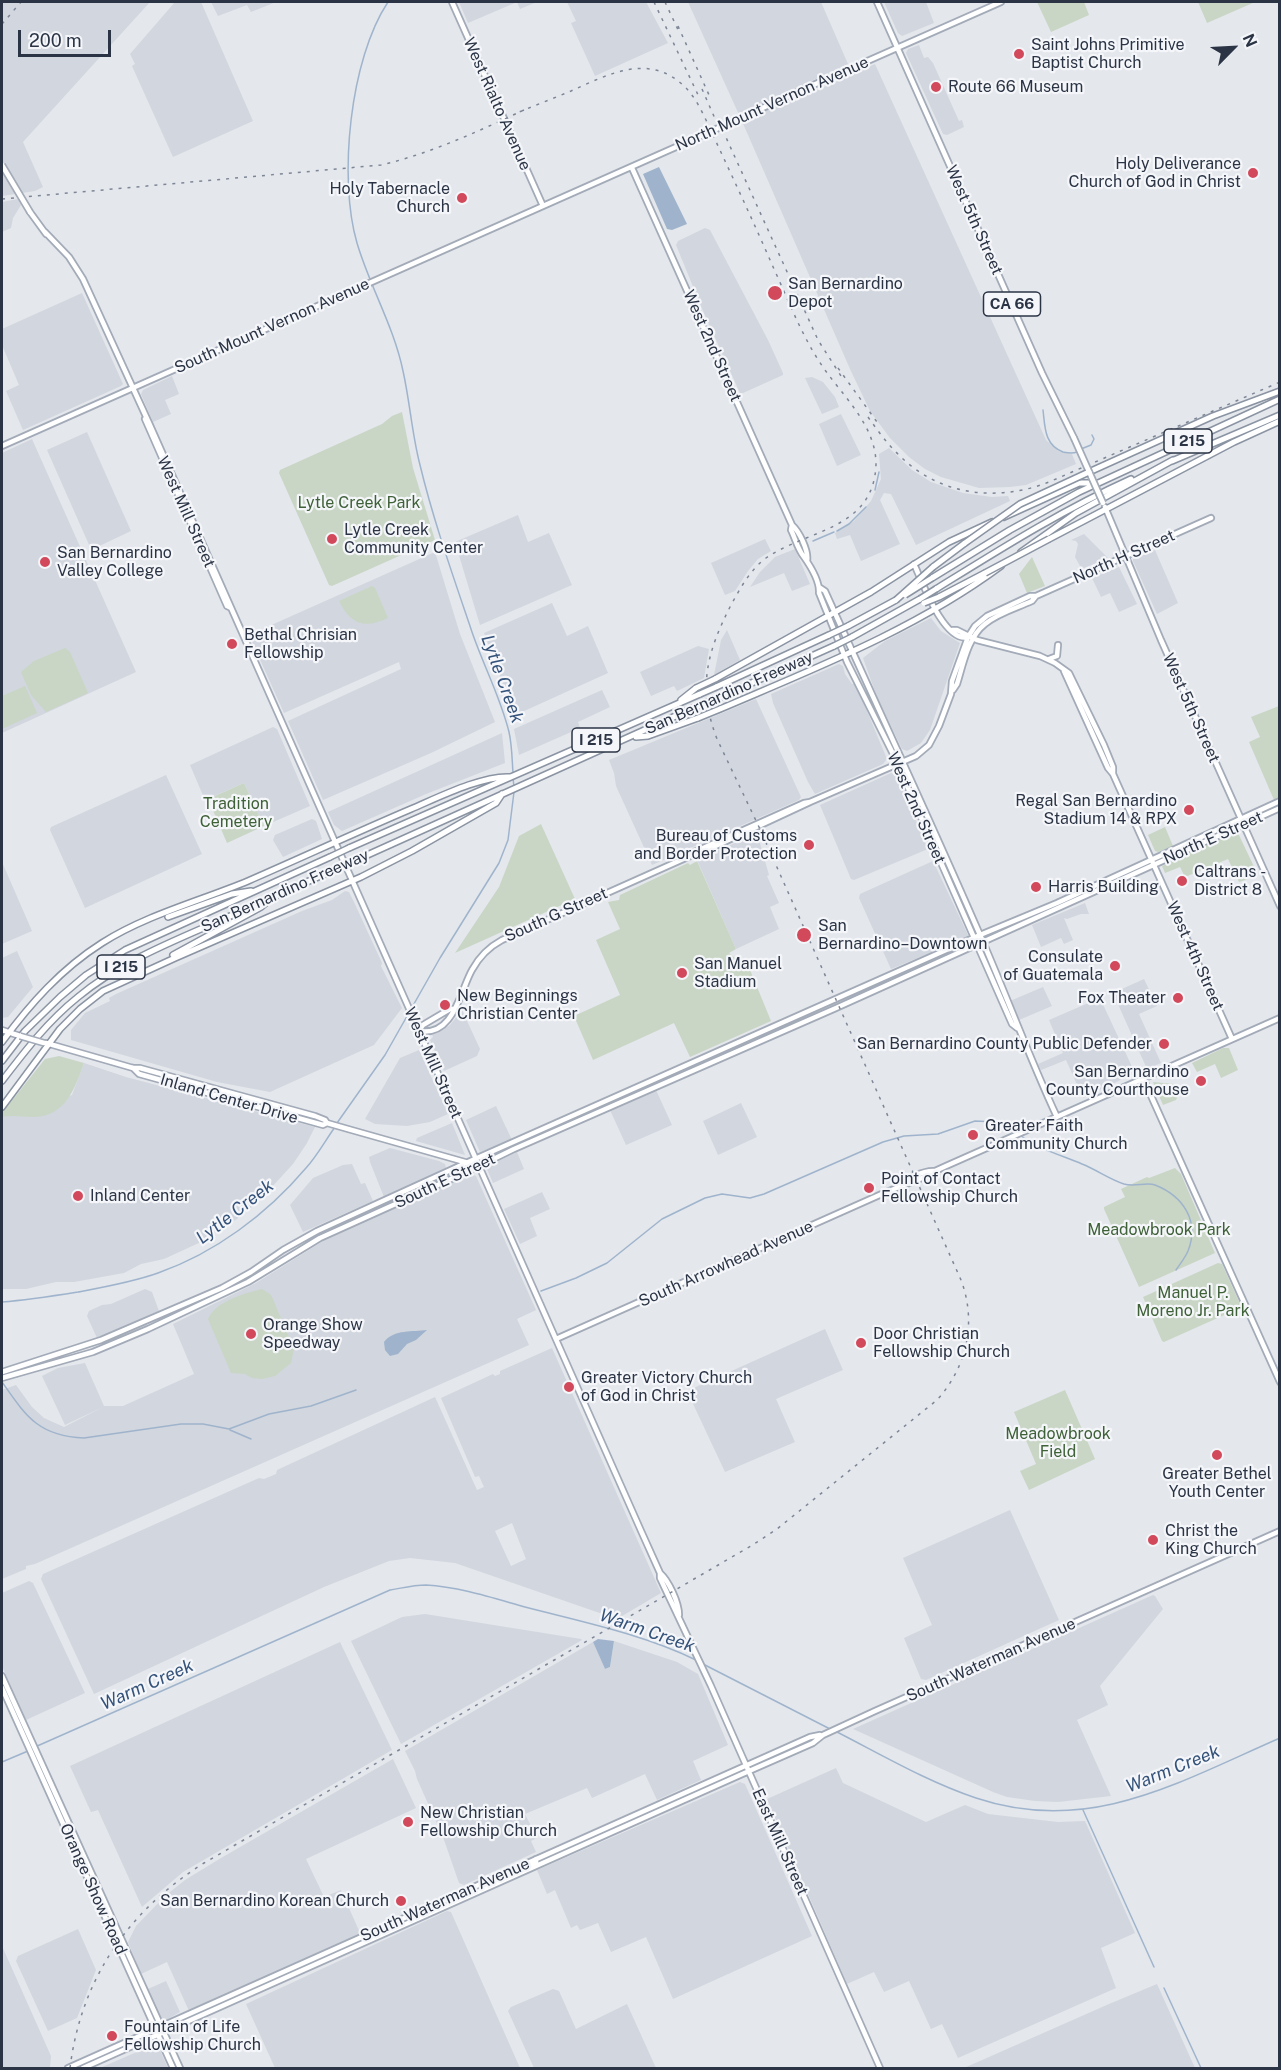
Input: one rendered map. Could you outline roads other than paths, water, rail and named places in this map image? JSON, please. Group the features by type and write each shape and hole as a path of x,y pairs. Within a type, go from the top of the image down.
{"highway":[{"path":"896,600 922,575 1020,504 1227,410 1280,391"},
{"name":"San Bernardino Freeway","path":"2,1060 44,1012 86,975 125,950 497,779 510,777 673,706 698,691 716,687 745,675 848,626 896,600 1010,530 1097,483 1280,399"},
{"name":"San Bernardino Freeway","path":"2,1081 51,1021 118,968 151,951 834,646 914,603 922,601 936,589 1023,535 1076,506 1173,460 1280,415"},
{"path":"922,601 1104,506 1280,421"},
{"path":"631,738 648,736 720,710 845,656 988,576 1066,519 1173,460"},
{"path":"698,691 741,663 835,612 949,542 1079,483 1097,483"},
{"path":"2,1042 12,1033 45,990 88,953 129,929 246,882 441,796 497,779"},
{"path":"118,983 404,855 496,803 502,794"},
{"path":"88,953 148,924 232,894 261,889"},
{"path":"2,1107 47,1043 80,1009 118,983 252,912 272,897"}],"main road":[{"name":"West Rialto Avenue","path":"452,2 543,206"},
{"name":"West 5th Street","path":"877,2 1040,369 1074,438 1238,820 1244,825 1280,906"},
{"name":"North Mount Vernon Avenue","path":"543,206 1001,2"},
{"name":"West Mill Street","path":"2,165 30,212 45,232 69,256 84,281 635,1517"},
{"name":"West 2nd Street","path":"632,168 808,557 807,561 845,656 897,764 1012,1024 1017,1028"},
{"name":"South Mount Vernon Avenue","path":"2,446 543,206"},
{"name":"North H Street","path":"970,638 984,624 1032,601 1036,596 1211,518"},
{"path":"914,564 934,608 943,622 952,630 970,638 1049,659 1057,656 1058,645"},
{"name":"West 2nd Street","path":"819,587 825,591 903,761 980,935 1056,1117"},
{"name":"South G Street","path":"419,1031 426,1032 452,1016 476,963 496,943 916,756 929,745 939,726 952,691 957,684 970,638"},
{"name":"West 4th Street","path":"1049,659 1064,670 1072,686 1232,1039"},
{"path":"863,692 873,706 876,705"},
{"name":"North E Street","path":"976,945 1075,902 1153,861 1280,801"},
{"name":"North E Street","path":"973,938 1280,808"},
{"name":"South E Street","path":"2,1371 101,1340 222,1288 304,1238 466,1162 973,938"},
{"name":"South E Street","path":"4,1377 98,1351 140,1333 242,1285 320,1238 518,1147 976,945"},
{"path":"990,974 1002,997 1006,999"},
{"name":"South Arrowhead Avenue","path":"556,1339 896,1188 933,1174 934,1171 967,1156 1280,1018"},
{"name":"Inland Center Drive","path":"2,1030 133,1068 202,1084 315,1116 327,1123 479,1166"},
{"path":"1143,1078 1280,1382"},
{"name":"East Mill Street","path":"635,1517 671,1592 679,1615 880,2068"},
{"name":"South Waterman Avenue","path":"83,2068 515,1876 747,1769 810,1737 823,1735 846,1725 1280,1531"},
{"path":"2,1676 20,1722"},
{"path":"2,1688 20,1722"},
{"name":"Orange Show Road","path":"20,1722 161,2034"},
{"name":"South Waterman Avenue","path":"68,2068 536,1859 813,1743 823,1735"},
{"path":"780,1757 783,1752 810,1740 810,1737"},
{"path":"515,1876 536,1863 536,1859"},
{"path":"161,2034 173,2068"},
{"path":"161,2034 180,2068"}],"water":[{"path":"659,167 687,224 672,230 667,229 643,174"},
{"path":"427,1330 416,1340 407,1344 398,1354 390,1356 385,1350 384,1342 393,1335"},
{"path":"598,1639 614,1641 610,1667 605,1669 593,1642"}],"waterway":[{"name":"Lytle Creek","path":"388,2 375,26 356,86 348,153 351,216 362,259 399,355 417,454 437,526 474,639 505,718 511,742 513,773"},
{"path":"1043,410 1045,428 1052,445 1063,452 1077,452"},
{"path":"1081,449 1091,445 1094,439 1092,435"},
{"path":"875,490 879,472"},
{"path":"837,531 849,524 866,507"},
{"path":"813,541 834,532"},
{"name":"Lytle Creek","path":"513,777 514,788"},
{"name":"Lytle Creek","path":"337,1123 385,1055 440,958 499,863 508,840 514,792"},
{"path":"541,1291 607,1263 662,1219 705,1198 722,1194 750,1198 764,1194 883,1142 904,1136 938,1134 975,1121 996,1122 1016,1132"},
{"name":"Lytle Creek","path":"2,1302 78,1292 129,1282 158,1273 200,1255 239,1230 291,1185 310,1163 335,1127"},
{"path":"1020,1135 1042,1148 1119,1182 1128,1185 1155,1185 1174,1196 1186,1211 1192,1230 1188,1251 1176,1270"},
{"path":"2,1382 18,1405 35,1422 55,1433 84,1438 181,1424 203,1424 229,1429 269,1414 311,1406 356,1390"},
{"path":"230,1430 251,1439"},
{"name":"Warm Creek","path":"35,1747 390,1590 412,1586 439,1586 476,1593 633,1636 696,1660"},
{"name":"Warm Creek","path":"703,1664 832,1730"},
{"name":"Warm Creek","path":"837,1732 958,1792 1017,1808 1057,1811 1095,1807 1132,1799 1206,1771 1280,1738"},
{"name":"Warm Creek","path":"2,1762 28,1751"},
{"path":"1083,1810 1154,1967"},
{"path":"1164,1988 1201,2068"}],"railway":[{"path":"2,24 21,2"},
{"path":"654,2 700,99"},
{"path":"665,2 680,34"},
{"path":"678,26 709,95"},
{"path":"70,2068 85,2005 97,1977 131,1925 177,1882 204,1863 777,1529 937,1400 956,1373 966,1343 968,1312 961,1280 759,827 717,739 707,703 706,686 711,654 723,622 742,585 766,558 836,525 864,502 872,486 876,464 871,438 858,414 825,370 803,334 704,116 687,89 673,77 659,71 644,68 630,69 600,78 519,112"},
{"path":"702,89 720,130"},
{"path":"2,199 381,165 437,148 526,109"},
{"path":"719,122 818,340 841,376"},
{"path":"838,368 877,422"},
{"path":"868,417 887,443 901,457 934,480 971,492 1010,492 1049,482 1280,382"}],"place":[{"name":"Saint Johns Primitive Baptist Church","path":"1019,54"},
{"name":"Route 66 Museum","path":"936,87"},
{"name":"Holy Deliverance Church of God in Christ","path":"1253,173"},
{"name":"Holy Tabernacle Church","path":"462,198"},
{"name":"San Bernardino Depot","path":"775,293"},
{"name":"Lytle Creek Community Center","path":"332,539"},
{"name":"San Bernardino Valley College","path":"45,562"},
{"name":"Bethal Chrisian Fellowship","path":"232,644"},
{"name":"Regal San Bernardino Stadium 14 & RPX","path":"1189,810"},
{"name":"Bureau of Customs and Border Protection","path":"809,845"},
{"name":"Caltrans - District 8","path":"1182,881"},
{"name":"Harris Building","path":"1036,887"},
{"name":"San Bernardino–Downtown","path":"804,935"},
{"name":"Consulate of Guatemala","path":"1115,966"},
{"name":"San Manuel Stadium","path":"682,973"},
{"name":"Fox Theater","path":"1178,998"},
{"name":"New Beginnings Christian Center","path":"445,1005"},
{"name":"San Bernardino County Public Defender","path":"1164,1044"},
{"name":"San Bernardino County Courthouse","path":"1201,1081"},
{"name":"Greater Faith Community Church","path":"973,1135"},
{"name":"Point of Contact Fellowship Church","path":"869,1188"},
{"name":"Inland Center","path":"78,1196"},
{"name":"Orange Show Speedway","path":"251,1334"},
{"name":"Door Christian Fellowship Church","path":"861,1343"},
{"name":"Greater Victory Church of God in Christ","path":"569,1387"},
{"name":"Greater Bethel Youth Center","path":"1217,1455"},
{"name":"Christ the King Church","path":"1153,1540"},
{"name":"New Christian Fellowship Church","path":"408,1822"},
{"name":"San Bernardino Korean Church","path":"401,1901"},
{"name":"Fountain of Life Fellowship Church","path":"112,2036"}],"park label":[{"name":"Lytle Creek Park","path":"359,503"},
{"name":"Tradition Cemetery","path":"236,813"},
{"name":"Meadowbrook Park","path":"1159,1230"},
{"name":"Manuel P. Moreno Jr. Park","path":"1193,1302"},
{"name":"Meadowbrook Field","path":"1058,1443"}]}
